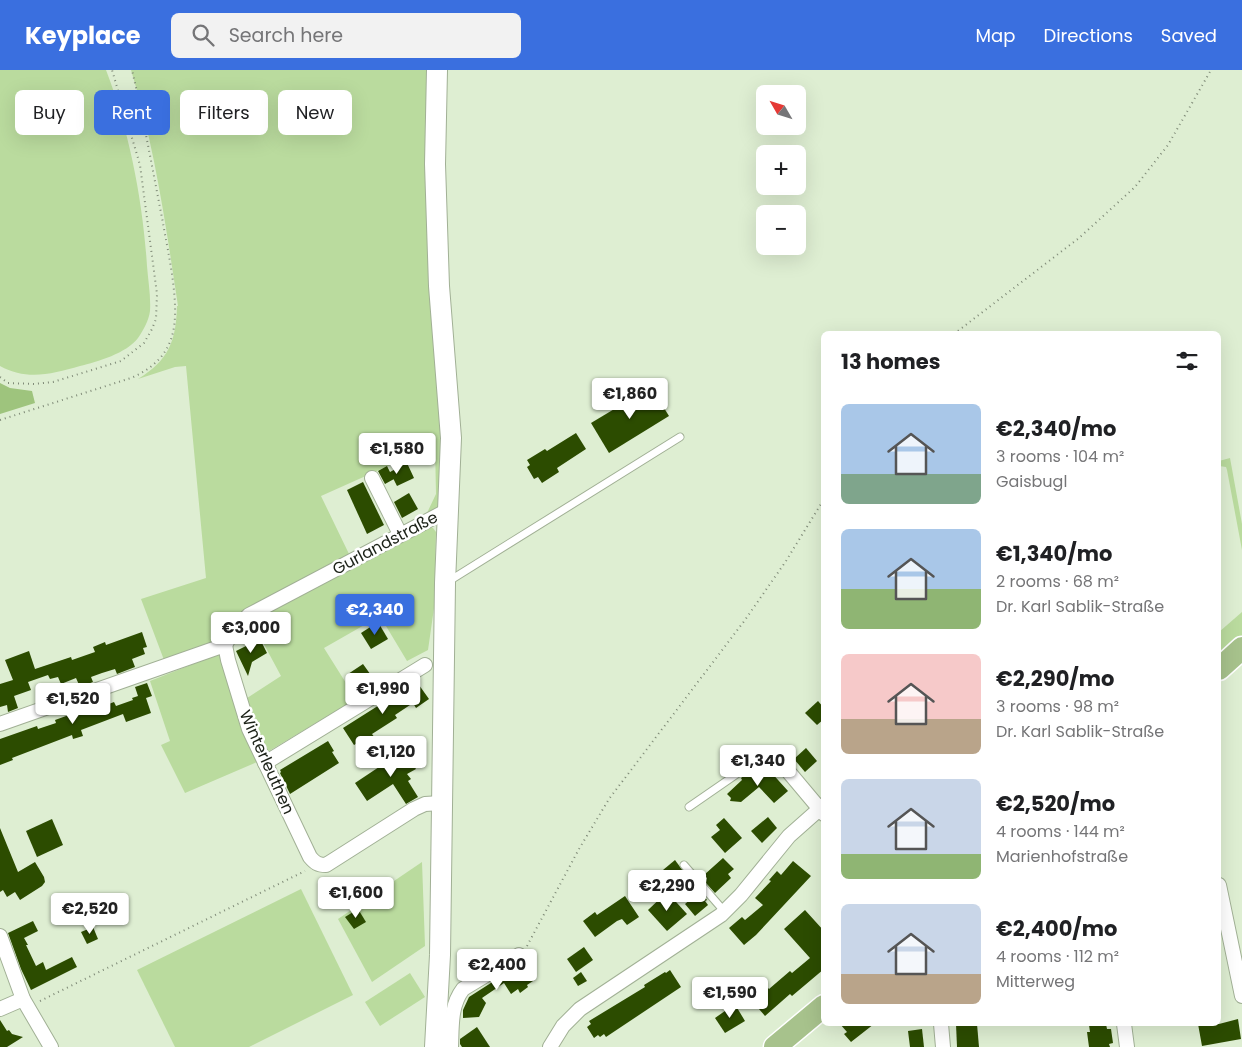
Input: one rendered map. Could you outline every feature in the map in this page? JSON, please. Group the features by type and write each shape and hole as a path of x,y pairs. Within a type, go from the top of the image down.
{"main road":[{"path":"435,1047 440,955 445,583 451,419 439,286 435,164 437,70"},
{"path":"1221,667 1242,648"},
{"path":"775,1047 821,1009"}],"street":[{"path":"372,478 400,534"},
{"name":"Gurlandstraße","path":"225,645 234,630 248,615 448,510"},
{"path":"0,724 225,645"},
{"name":"Winterleuthen","path":"225,645 244,714 265,763 310,857 322,865"},
{"path":"265,763 425,664"},
{"path":"777,758 821,808"},
{"path":"322,865 414,809 425,804 441,803"},
{"path":"550,1047 563,1026 580,1009 724,911 745,889 785,840 821,810"},
{"path":"1221,895 1242,996"},
{"path":"0,936 25,1003 51,1047"},
{"path":"451,1047 454,1005 457,997 463,989 519,956"},
{"path":"0,1009 25,1003"},
{"path":"941,1026 943,1047"},
{"path":"1124,1026 1128,1047"}],"lane":[{"path":"445,583 680,437"},
{"path":"689,807 770,752 777,758"},
{"path":"684,865 724,911"}],"path":[{"path":"0,378 8,383 34,384 53,382 121,361 144,343 156,319 157,294 140,165 112,70"},
{"path":"0,420 142,373 149,369 164,352 172,335 175,317 172,275 146,132 132,70"},
{"path":"958,331 1079,238 1135,187 1172,138 1211,70"},
{"path":"519,956 532,940 579,849 609,799 744,620 786,560 821,504"},
{"path":"25,1003 322,865"}],"green space":[{"path":"0,70 106,70 113,90 94,90 94,135 126,135 134,166 145,241 150,300 150,311 146,325 138,338 127,348 95,362 40,375 10,371 0,366"},
{"path":"131,70 432,70 445,416 440,507 427,513 436,494 435,445 321,496 350,556 245,612 231,622 218,641 164,660 141,599 206,578 186,366 175,367 138,379 149,372 164,357 169,348 175,330 178,306 148,135 170,135 170,90 137,90"},
{"path":"0,383 10,388 32,391 35,403 0,414"},
{"path":"1230,458 1242,524 1242,550 1227,470 1226,467 1221,466 1221,460"},
{"path":"428,527 433,528 436,532 434,608 428,650 407,661 380,616 324,648 356,699 269,751 263,752 244,700 281,676 252,622 252,617"},
{"path":"1242,612 1242,638 1221,656 1221,630"},
{"path":"220,655 240,713 237,714 257,762 185,793 161,745 170,741 150,681"},
{"path":"422,862 425,946 372,982 338,919"},
{"path":"301,889 353,995 249,1047 175,1047 137,970"},
{"path":"410,973 425,997 380,1026 365,1002"}],"building":[{"path":"651,387 669,416 609,453 591,423"},
{"path":"576,433 586,449 557,468 559,472 542,483 538,477 534,479 527,467 530,465 527,460 545,449 547,451"},
{"path":"407,463 414,478 397,486 394,479 385,484 378,471 387,466 390,472"},
{"path":"363,482 384,525 367,534 347,490"},
{"path":"409,493 418,509 402,518 394,502"},
{"path":"378,622 388,639 371,649 361,633"},
{"path":"142,632 147,647 143,648 145,654 132,659 135,667 117,674 115,669 91,677 93,682 80,687 76,678 61,684 58,677 50,679 48,675 28,682 31,690 14,696 18,708 8,712 7,705 0,707 0,684 13,680 5,660 29,651 35,669 71,657 72,660 95,652 93,647 105,642 106,645"},
{"path":"260,639 267,653 252,662 248,676 236,651"},
{"path":"363,664 373,678 360,691 348,674"},
{"path":"147,683 152,696 146,698 151,713 126,722 123,714 81,730 83,736 73,739 72,735 12,758 13,760 0,765 0,739 37,726 38,729 56,723 55,720 105,702 106,705 114,702 116,706 133,700 132,698 138,696 135,687"},
{"path":"419,685 429,699 416,708 413,703 395,715 397,718 372,734 375,738 366,744 363,740 354,745 343,728 403,690 406,694"},
{"path":"818,701 821,704 821,722 817,725 805,713"},
{"path":"328,741 339,763 290,794 280,770"},
{"path":"409,747 417,759 412,763 416,769 407,774 411,779 408,781 418,797 406,804 393,784 367,801 355,783"},
{"path":"806,748 817,761 805,772 794,759"},
{"path":"769,770 788,791 774,803 759,787 741,802 730,801 731,798 727,794 742,780 741,778 750,771 757,780"},
{"path":"768,817 777,828 762,843 751,831"},
{"path":"724,818 742,838 725,853 711,837 720,830 716,825"},
{"path":"52,819 63,845 37,857 26,831"},
{"path":"0,828 18,872 35,862 44,877 45,882 42,886 20,900 15,892 7,897 3,890 0,892"},
{"path":"723,858 734,869 728,874 731,878 715,893 706,883 707,878 704,875"},
{"path":"675,860 686,875 676,884 663,870"},
{"path":"793,861 811,876 756,935 744,945 729,928 742,917 745,920 763,905 755,898 771,881 769,880 777,871 781,875"},
{"path":"700,891 707,900 705,901 708,905 695,916 685,904"},
{"path":"667,892 687,914 667,931 648,910"},
{"path":"625,896 639,917 627,925 622,919 617,921 595,937 583,921 595,912 597,915"},
{"path":"358,909 366,922 354,929 345,917"},
{"path":"805,910 821,928 821,972 792,996 790,994 765,1016 751,1000 767,987 769,989 790,971 792,973 810,958 784,929"},
{"path":"33,921 38,931 24,938 36,966 43,962 46,970 72,957 77,967 31,990 8,933"},
{"path":"93,927 98,939 87,944 81,932"},
{"path":"584,947 593,960 576,972 567,959"},
{"path":"519,965 526,975 528,973 533,981 527,985 528,987 520,993 518,989 511,994 504,983 482,998 486,1003 479,1017 463,1018 463,1010 469,997"},
{"path":"670,970 681,987 606,1037 604,1034 594,1038 587,1027 591,1024 589,1021"},
{"path":"581,972 587,981 578,986 573,978"},
{"path":"732,1006 736,1006 745,1021 725,1033 715,1018"},
{"path":"1238,1019 1241,1039 1202,1046 1198,1026 1221,1026 1221,1023"},
{"path":"0,1020 7,1031 9,1030 12,1034 23,1037 7,1047 0,1047"},
{"path":"842,1026 871,1026 851,1042 844,1034 847,1032"},
{"path":"956,1026 977,1026 979,1047 957,1047"},
{"path":"1089,1026 1106,1026 1107,1029 1111,1029 1113,1043 1109,1044 1110,1047 1089,1047 1087,1032 1090,1032"},
{"path":"477,1027 490,1047 462,1047 460,1039"},
{"path":"922,1029 924,1047 910,1047 908,1031"}]}
